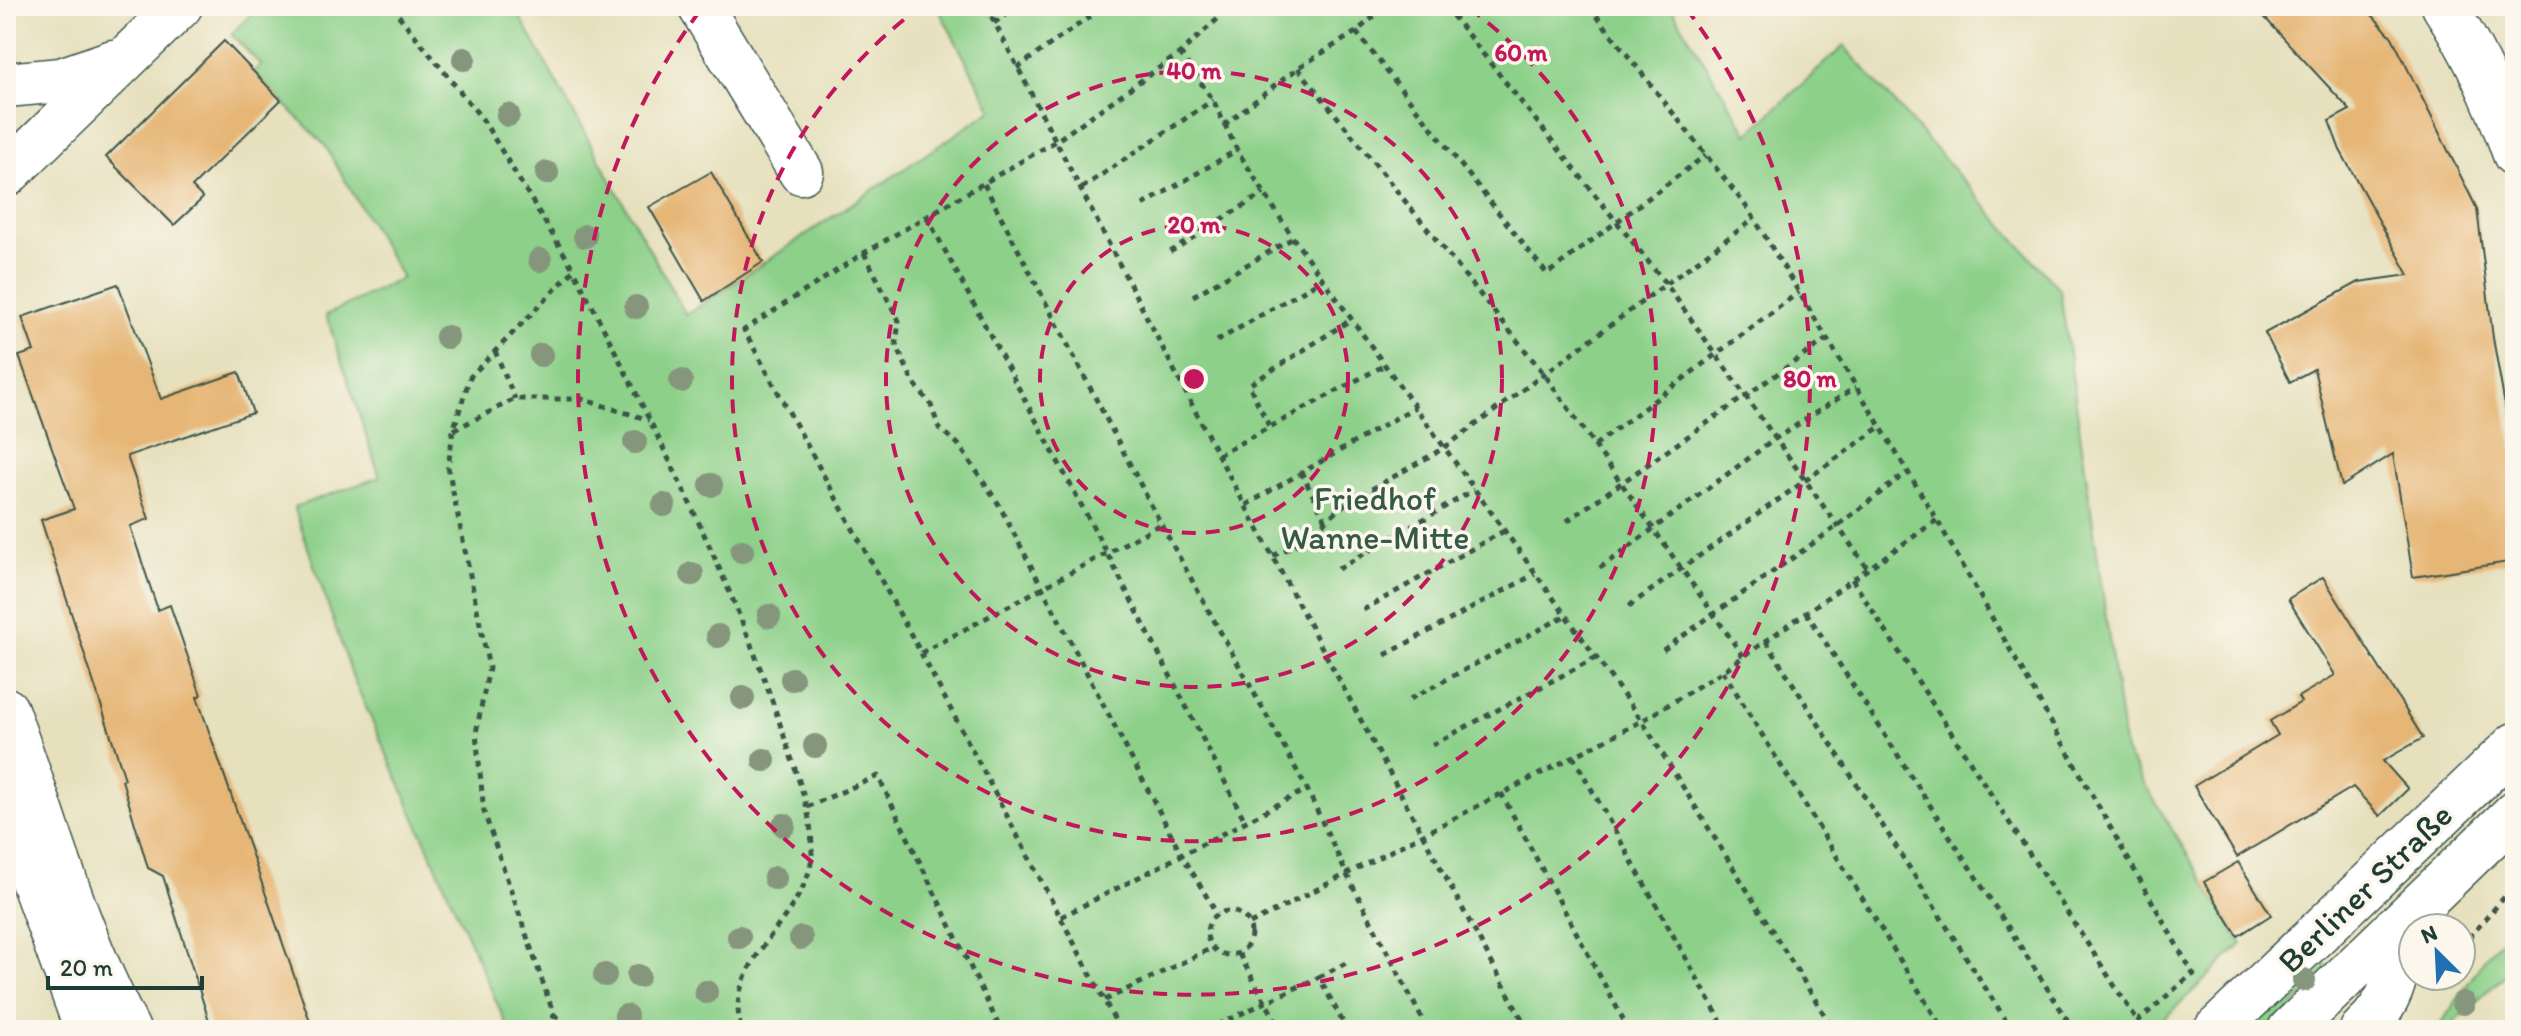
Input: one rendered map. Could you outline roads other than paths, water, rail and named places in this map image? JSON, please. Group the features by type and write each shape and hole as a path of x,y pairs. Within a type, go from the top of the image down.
{"street":[{"path":"6,175 180,6"},
{"path":"700,6 801,172"},
{"path":"2444,6 2459,28 2501,114 2515,154"},
{"path":"6,85 61,80 127,57"},
{"path":"6,710 71,905 107,990 128,1030"},
{"name":"Berliner Straße","path":"2220,1026 2515,745"},
{"path":"6,807 87,1030"},
{"name":"Berliner Straße","path":"2290,1030 2515,813"},
{"path":"2362,1030 2391,991 2400,961 2395,928"}],"park label":[{"name":"Friedhof Wanne-Mitte","path":"1375,518"}]}
